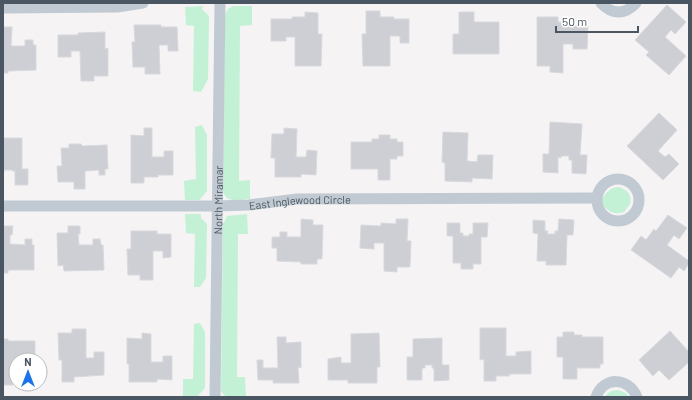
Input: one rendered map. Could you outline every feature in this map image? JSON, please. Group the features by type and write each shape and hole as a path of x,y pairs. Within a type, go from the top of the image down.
{"street":[{"path":"3,8 117,8 143,3"},
{"name":"North Miramar","path":"215,397 220,3"},
{"path":"602,3 606,8 619,12 631,8 636,3"},
{"name":"East Inglewood Circle","path":"3,206 217,206 248,205 297,199 596,198"},
{"path":"596,397 599,390 604,385 617,381 630,386 635,391 637,397"}],"green space":[{"path":"203,6 202,9 209,16 208,79 201,92 193,91 194,26 186,25 185,7"},
{"path":"233,6 252,6 252,25 240,26 239,181 250,180 250,199 238,200 227,197 223,190 225,15 228,9"},
{"path":"202,125 207,135 207,191 200,200 185,200 184,181 196,179 195,127"},
{"path":"619,187 629,193 630,204 624,212 613,213 604,207 601,200 611,189"},
{"path":"185,214 201,214 201,218 207,224 206,278 200,287 194,287 195,234 186,233"},
{"path":"247,214 248,234 238,234 237,377 245,377 246,397 226,397 221,391 223,224 227,216"},
{"path":"200,323 205,332 205,388 197,397 183,397 183,379 193,379 194,324"},
{"path":"618,390 626,393 629,397 604,397 611,391"}],"building":[{"path":"667,5 686,22 675,34 671,30 665,37 686,56 669,75 646,55 649,52 635,40"},
{"path":"366,11 380,11 380,17 409,19 409,43 400,43 400,36 390,36 390,66 363,66 362,34 366,34"},
{"path":"305,12 318,13 318,34 322,34 321,66 295,66 295,37 286,37 286,41 271,41 271,19 292,19 292,17 305,17"},
{"path":"459,12 474,12 474,22 499,22 499,54 453,54 453,34 459,34"},
{"path":"537,17 558,17 558,22 567,23 567,26 588,26 587,49 573,49 573,44 563,44 563,73 550,72 550,66 537,66"},
{"path":"134,25 161,25 161,27 177,27 178,51 168,51 168,45 159,45 160,74 145,74 145,67 133,67 132,42 135,42"},
{"path":"3,27 12,27 11,46 25,46 25,40 33,40 33,45 36,45 36,70 8,71 8,73 3,73"},
{"path":"105,32 105,49 108,48 108,76 94,76 94,81 81,81 80,51 71,51 71,57 58,57 58,35 78,35 78,33"},
{"path":"659,113 677,130 658,151 665,157 669,154 679,164 663,180 627,146"},
{"path":"550,122 582,124 580,155 587,155 586,174 572,173 572,160 569,160 569,156 561,156 561,158 558,157 558,173 543,172 543,154 549,154"},
{"path":"144,128 152,128 152,157 164,157 164,151 173,151 173,175 144,177 144,183 131,183 131,135 144,136"},
{"path":"284,128 297,129 296,157 306,157 307,150 317,151 316,175 301,174 301,177 275,177 275,158 271,158 272,134 284,134"},
{"path":"443,132 468,133 467,161 477,162 478,155 493,155 492,179 472,178 472,182 445,181 445,163 442,162"},
{"path":"379,135 390,135 390,139 397,139 397,142 403,142 403,156 397,156 397,159 390,159 390,180 378,180 378,169 351,169 351,142 372,142 372,139 379,139"},
{"path":"3,138 22,138 22,169 28,169 28,185 15,185 15,171 4,170 3,172"},
{"path":"69,144 81,144 82,146 107,145 108,169 105,169 105,175 99,175 99,170 85,171 85,189 74,189 74,182 58,182 57,166 62,166 61,148 69,148"},
{"path":"668,215 687,228 679,239 674,235 667,245 689,261 684,271 679,267 671,278 631,250 641,236 646,240 654,229 656,231"},
{"path":"301,219 313,220 313,225 323,225 322,259 317,259 317,264 277,261 277,248 272,248 272,237 280,237 280,232 287,232 287,237 301,237"},
{"path":"396,219 408,219 407,241 411,241 410,267 397,267 397,272 384,271 384,243 374,243 374,249 360,248 361,225 381,226 381,223 396,224"},
{"path":"559,219 574,220 573,235 567,235 566,265 546,265 546,261 537,261 538,234 533,233 533,220 545,221 545,231 548,231 547,234 555,234 555,231 558,231"},
{"path":"447,223 460,223 460,233 463,233 463,236 469,236 469,234 473,234 473,223 488,223 487,237 481,237 481,264 473,264 473,269 461,269 461,263 453,263 453,236 447,236"},
{"path":"3,226 13,226 12,235 10,235 10,244 25,245 25,239 32,239 32,245 34,245 34,270 8,270 8,273 3,273"},
{"path":"68,226 80,226 80,234 78,234 79,245 93,245 93,239 100,239 101,245 103,245 104,270 64,271 63,265 58,266 57,233 68,233"},
{"path":"131,231 157,231 157,234 171,234 171,257 163,258 163,251 153,251 153,280 140,280 140,275 128,275 127,249 131,249"},
{"path":"480,328 506,328 506,356 516,356 516,352 531,351 531,374 509,374 510,376 496,376 496,381 484,381 484,359 480,360"},
{"path":"72,329 86,329 86,358 94,358 94,352 104,352 104,375 74,377 74,382 62,382 62,360 59,360 58,333 72,333"},
{"path":"670,331 689,352 689,362 669,380 659,370 653,376 639,360"},
{"path":"563,332 574,332 574,335 582,335 582,337 603,337 603,364 600,364 600,368 577,368 577,379 563,379 563,357 557,357 557,337 563,337"},
{"path":"142,333 151,334 151,362 163,362 163,356 172,356 172,380 157,379 157,382 129,382 127,338 142,339"},
{"path":"379,333 380,367 377,367 377,383 348,383 348,380 328,380 328,359 341,357 341,363 351,363 351,334"},
{"path":"277,337 286,337 286,343 301,342 301,368 298,367 299,383 273,383 273,380 258,380 257,360 263,360 263,368 278,368"},
{"path":"442,338 442,365 449,365 449,380 434,381 434,368 432,368 432,365 425,365 425,368 422,368 422,380 407,380 407,357 413,357 413,339"},
{"path":"3,339 8,339 8,341 35,341 35,352 8,352 8,385 3,385"}]}
